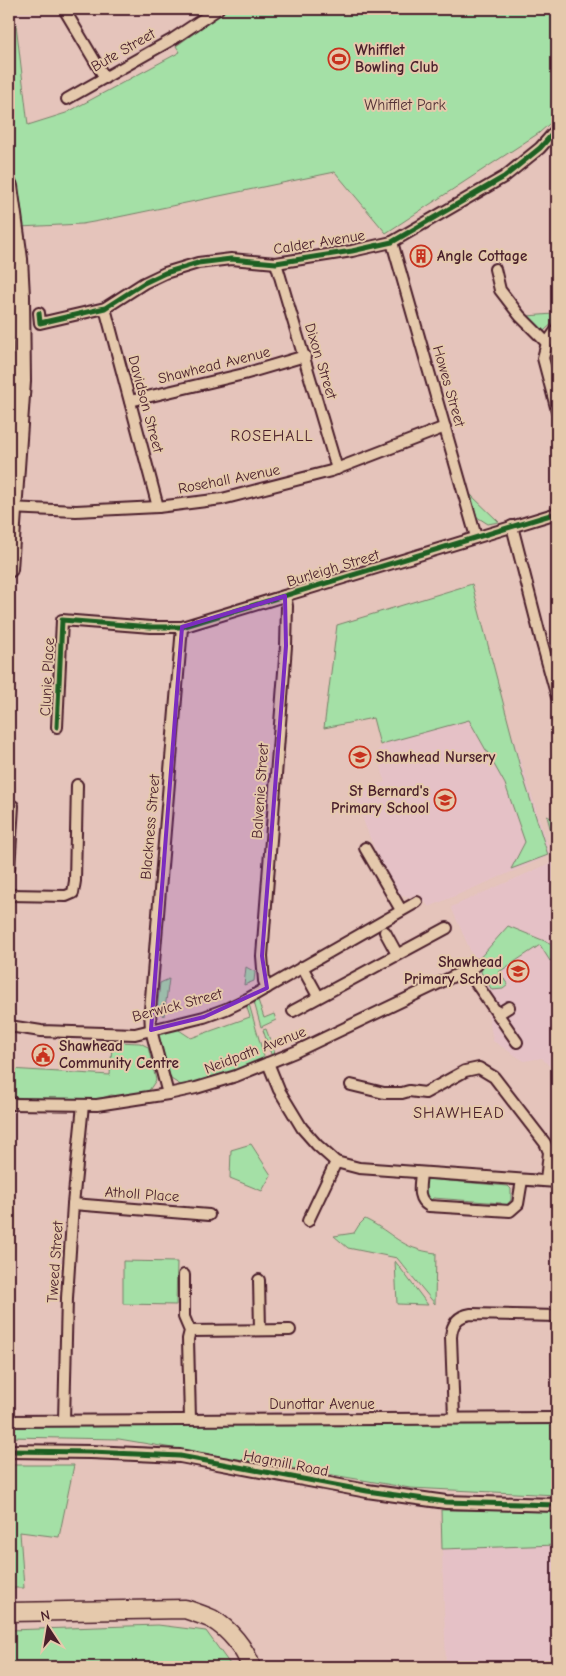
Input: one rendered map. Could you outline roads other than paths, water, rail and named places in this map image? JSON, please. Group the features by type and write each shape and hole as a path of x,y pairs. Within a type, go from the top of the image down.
{"highway":[{"path":"11,1612 186,1609 213,1620 224,1628 243,1650 251,1667"}],"main road":[{"path":"9,186 19,259 22,316 22,381 11,508 9,569"},
{"path":"9,281 9,330"}],"street":[{"path":"64,9 105,78"},
{"name":"Bute Street","path":"67,99 173,39 205,13 218,9"},
{"name":"Calder Avenue","path":"39,313 40,323 105,308 144,283 165,273 198,263 231,259 276,263 352,251 392,242 504,177 540,148 557,129"},
{"name":"Howes Street","path":"392,242 476,537"},
{"name":"Dixon Street","path":"276,263 337,469"},
{"path":"495,269 500,290 520,316 547,342"},
{"name":"Davidson Street","path":"105,308 158,507"},
{"path":"557,329 547,342 542,358 557,411"},
{"name":"Shawhead Avenue","path":"130,401 244,374 305,356"},
{"name":"Rosehall Avenue","path":"11,508 76,511 158,507 222,499 337,469 402,442 445,427"},
{"name":"Burleigh Street","path":"114,624 182,627 557,513"},
{"path":"512,526 557,697"},
{"name":"Balvenie Street","path":"267,988 264,981 262,956 286,646 287,606 285,596"},
{"name":"Clunie Place","path":"58,727 62,620 114,624"},
{"name":"Blackness Street","path":"168,1094 151,1030 150,1010 182,627"},
{"path":"9,895 66,896 73,893 75,881 76,785"},
{"path":"9,869 13,806"},
{"path":"365,848 401,910"},
{"name":"Berwick Street","path":"9,1026 41,1032 135,1034 204,1017 226,1009 267,988 417,902"},
{"path":"293,1011 447,928"},
{"path":"385,932 397,954"},
{"path":"302,968 318,996"},
{"name":"Neidpath Avenue","path":"9,1104 83,1106 114,1103 196,1088 225,1079 304,1048 472,968 498,1014 517,1042"},
{"path":"498,1014 509,1007"},
{"path":"268,1063 279,1090 302,1128 336,1162 360,1168 557,1182"},
{"path":"350,1086 384,1093 409,1091 425,1093 465,1070 479,1068 494,1077 545,1143 549,1152 546,1181"},
{"name":"Tweed Street","path":"64,1420 67,1298 83,1106"},
{"path":"308,1221 336,1162"},
{"path":"421,1173 419,1189 421,1199 429,1206 438,1207 510,1211 518,1204 522,1180"},
{"name":"Atholl Place","path":"74,1204 209,1215"},
{"path":"184,1275 184,1317 190,1331 188,1338 190,1419"},
{"path":"259,1280 260,1330"},
{"path":"454,1418 451,1337 452,1328 456,1321 471,1314 557,1316"},
{"path":"190,1331 290,1330"},
{"name":"Dunottar Avenue","path":"9,1421 557,1418"},
{"name":"Hagmill Road","path":"9,1451 180,1456 367,1491 446,1502 557,1505"}],"place":[{"name":"Whifflet Bowling Club","path":"339,59"},
{"name":"Angle Cottage","path":"421,256"},
{"name":"Shawhead Nursery","path":"360,757"},
{"name":"St Bernard's Primary School","path":"445,800"},
{"name":"Shawhead Primary School","path":"518,971"},
{"name":"Shawhead Community Centre","path":"43,1055"}],"district":[{"name":"ROSEHALL","path":"272,436"},
{"name":"SHAWHEAD","path":"459,1113"}],"park label":[{"name":"Whifflet Park","path":"405,105"}]}
